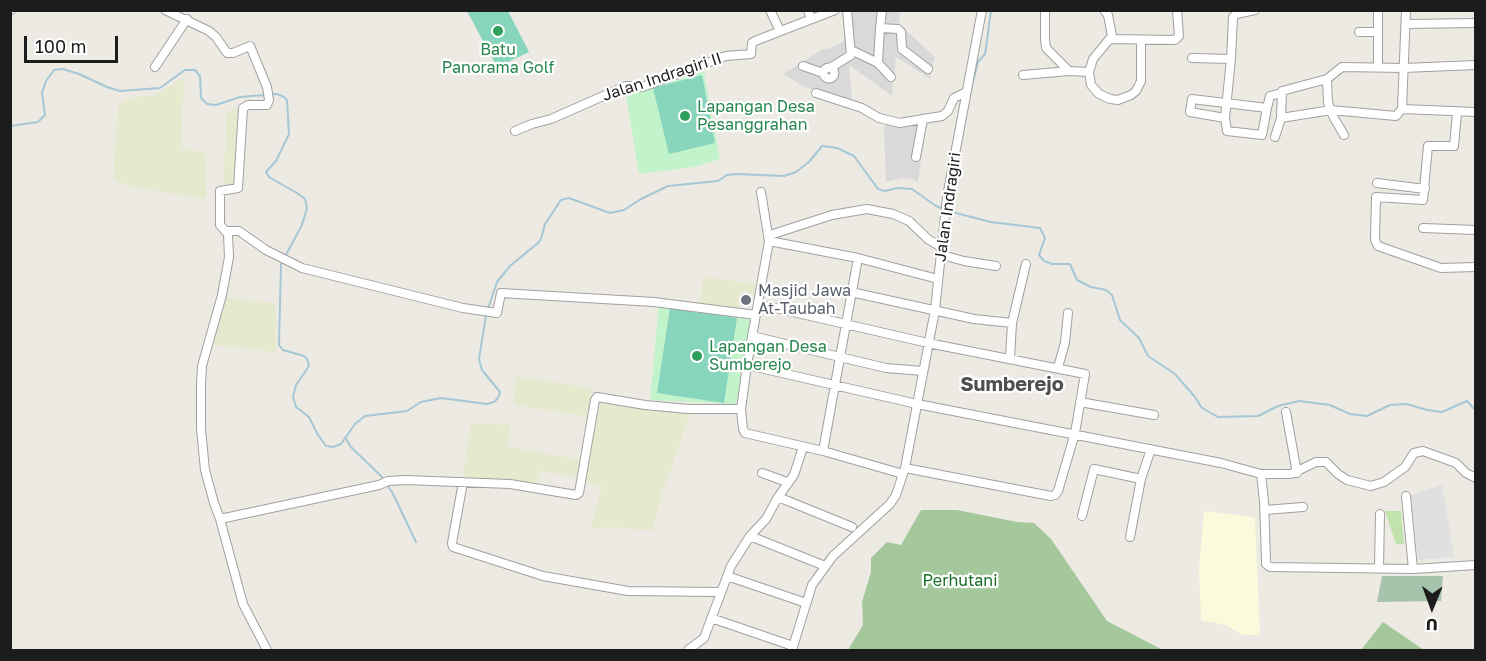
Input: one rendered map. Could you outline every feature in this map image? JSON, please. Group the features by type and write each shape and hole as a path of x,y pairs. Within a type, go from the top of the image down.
{"street":[{"path":"165,10 213,34 226,53 233,53 250,46 267,87 269,104 265,106 248,105 243,108 239,185 235,190 222,189 220,191 220,225 227,231 239,231 291,264 302,268 477,310 498,312 501,293 654,302 756,315"},
{"path":"770,10 780,31"},
{"name":"Jalan Indragiri II","path":"515,131 551,119 626,86 642,87 726,56 751,54 753,42 780,31 809,15 835,10"},
{"path":"803,66 826,70 849,58 851,50 847,10"},
{"path":"878,63 882,10"},
{"name":"Jalan Indragiri","path":"793,648 812,585 825,566 858,531 890,504 896,495 904,471 935,310 947,197 982,10"},
{"path":"1046,10 1046,48 1069,71"},
{"path":"1104,10 1108,15 1112,31 1111,39 1093,58 1089,72 1091,85 1103,97 1118,100 1136,91 1141,81 1141,40"},
{"path":"1111,39 1177,39 1177,10"},
{"path":"1255,10 1236,14 1233,17 1225,118 1227,131 1261,136 1270,96 1327,79 1342,67 1403,68 1476,64"},
{"path":"1378,10 1378,66"},
{"path":"1281,118 1331,110 1391,116 1399,114 1402,109 1406,10"},
{"path":"155,67 187,19"},
{"path":"1406,24 1476,23"},
{"path":"880,28 900,30 902,49 928,69"},
{"path":"1359,32 1378,32"},
{"path":"851,50 878,63 891,77"},
{"path":"1192,58 1231,59"},
{"path":"1023,75 1069,71 1089,72"},
{"path":"1327,79 1326,92 1331,110 1344,135"},
{"path":"816,93 862,108 879,118 903,123 938,118 946,114 954,98 966,92"},
{"path":"1275,137 1281,118 1281,93"},
{"path":"1225,118 1190,112 1191,100 1193,98 1267,108"},
{"path":"1402,109 1476,112"},
{"path":"1457,113 1454,146 1428,146 1423,200 1376,197 1376,244 1441,268 1476,267"},
{"path":"916,157 923,119"},
{"path":"1377,183 1425,189"},
{"path":"758,304 845,322 928,343 1085,374 1075,433 1058,491 1051,496 904,471 745,433 741,409 747,365 769,238 761,192"},
{"path":"769,238 832,215 867,209 893,214 909,221 942,251 964,261 996,266"},
{"path":"1423,228 1476,230"},
{"path":"227,231 228,261 222,295 202,366 201,429 205,470 231,564 243,604 267,651"},
{"path":"769,238 938,279"},
{"path":"824,451 858,258"},
{"path":"1010,358 1012,323 1026,264"},
{"path":"851,292 974,319 1012,323"},
{"path":"1058,367 1065,343 1068,313"},
{"path":"752,336 886,368 922,371"},
{"path":"747,365 917,404 1075,433 1221,463 1261,474 1297,473 1316,462 1326,462 1347,480 1368,486 1380,484 1405,466 1414,453 1423,451 1456,463 1466,473 1476,478"},
{"path":"220,519 405,480 510,484 578,495 595,399 600,396 645,405 688,409 741,409"},
{"path":"1080,402 1154,415"},
{"path":"1286,412 1297,473"},
{"path":"688,651 704,638 727,576 750,536 766,519 787,482 794,475 803,447"},
{"path":"1130,537 1141,479 1151,449"},
{"path":"1082,516 1094,469 1141,479"},
{"path":"762,473 787,482"},
{"path":"1261,474 1265,510 1266,564 1270,567 1413,569 1476,566"},
{"path":"463,482 453,547 543,576 628,591 720,592"},
{"path":"1406,496 1413,569"},
{"path":"778,497 852,526"},
{"path":"1265,510 1303,507"},
{"path":"1379,568 1380,514"},
{"path":"750,536 825,566"},
{"path":"727,576 806,603"},
{"path":"711,618 793,648"}],"shaded area":[{"path":"843,11 900,11 899,24 935,57 930,79 896,57 892,96 849,65 852,102 805,87 783,74 825,48 826,50 846,40"},
{"path":"184,78 181,147 207,154 206,199 132,187 113,180 118,105 130,98 154,95"},
{"path":"240,109 237,185 223,187 227,111"},
{"path":"926,120 918,182 902,178 886,182 884,129 887,121"},
{"path":"704,277 756,284 754,295 744,290 736,304 741,307 740,310 699,304"},
{"path":"225,298 275,303 276,352 210,345"},
{"path":"516,376 591,388 594,394 590,417 514,405"},
{"path":"599,401 691,412 664,488 652,531 613,527 590,529 602,486 584,482"},
{"path":"471,423 511,425 507,446 581,460 578,477 541,471 535,485 462,479"},
{"path":"1442,485 1454,557 1418,560 1411,495"},
{"path":"1204,511 1255,517 1260,635 1242,635 1226,625 1201,620 1199,568"},
{"path":"1382,576 1443,576 1441,601 1377,602"}],"green space":[{"name":"Batu Panorama Golf","path":"467,11 508,11 529,52 497,67"},
{"path":"703,68 720,159 693,167 639,174 625,89"},
{"name":"Lapangan Desa Pesanggrahan","path":"702,75 715,143 669,154 653,88"},
{"name":"Lapangan Desa Sumberejo","path":"659,304 752,318 736,404 650,400"},
{"name":"Lapangan Desa Sumberejo","path":"670,308 737,318 724,403 657,393"},
{"name":"Perhutani","path":"921,510 957,510 1017,522 1034,523 1051,539 1107,621 1163,650 848,650 863,625 862,602 871,572 871,558 887,542 901,545"},
{"path":"1385,511 1401,511 1404,544 1396,544"},
{"path":"1383,622 1424,650 1361,650"}],"waterway":[{"path":"969,97 978,62 985,54 991,10"},
{"path":"10,126 38,122 45,115 42,93 46,81 54,70 63,69 120,91 160,88 185,70 195,70 200,76 201,98 207,104 216,105 240,97 277,94 287,100 289,134 276,161 266,172 269,177 305,199 307,208 302,225 281,264 279,345 283,350 307,359 309,366 296,385 293,397 296,407 309,417 326,446 333,447 341,444 355,424 365,416 407,411 421,402 441,398 487,404 494,402 500,392 482,370 479,359 486,315"},
{"path":"488,309 497,282 510,266 538,243 545,224 561,200 569,198 610,213 624,210 668,186 718,181 727,175 735,174 784,176 796,172 809,162 822,146 837,148 854,156 878,189 885,191 897,188 912,189 943,209"},
{"path":"948,211 991,222 1040,228 1045,238 1039,255 1044,261 1052,264 1070,264 1077,280 1091,287 1106,290 1112,295 1120,320 1139,338 1148,356 1175,374 1202,408 1218,417 1258,416 1278,406 1299,401 1330,405 1350,414 1367,416 1390,405 1407,404 1442,412 1467,401 1476,411"},
{"path":"346,439 351,447 382,477 393,494 416,542"}],"place":[{"name":"Batu Panorama Golf","path":"498,31"},
{"name":"Lapangan Desa Pesanggrahan","path":"685,116"},
{"name":"Masjid Jawa At-Taubah","path":"746,300"},
{"name":"Lapangan Desa Sumberejo","path":"697,356"}],"district":[{"name":"Sumberejo","path":"1012,385"}]}
